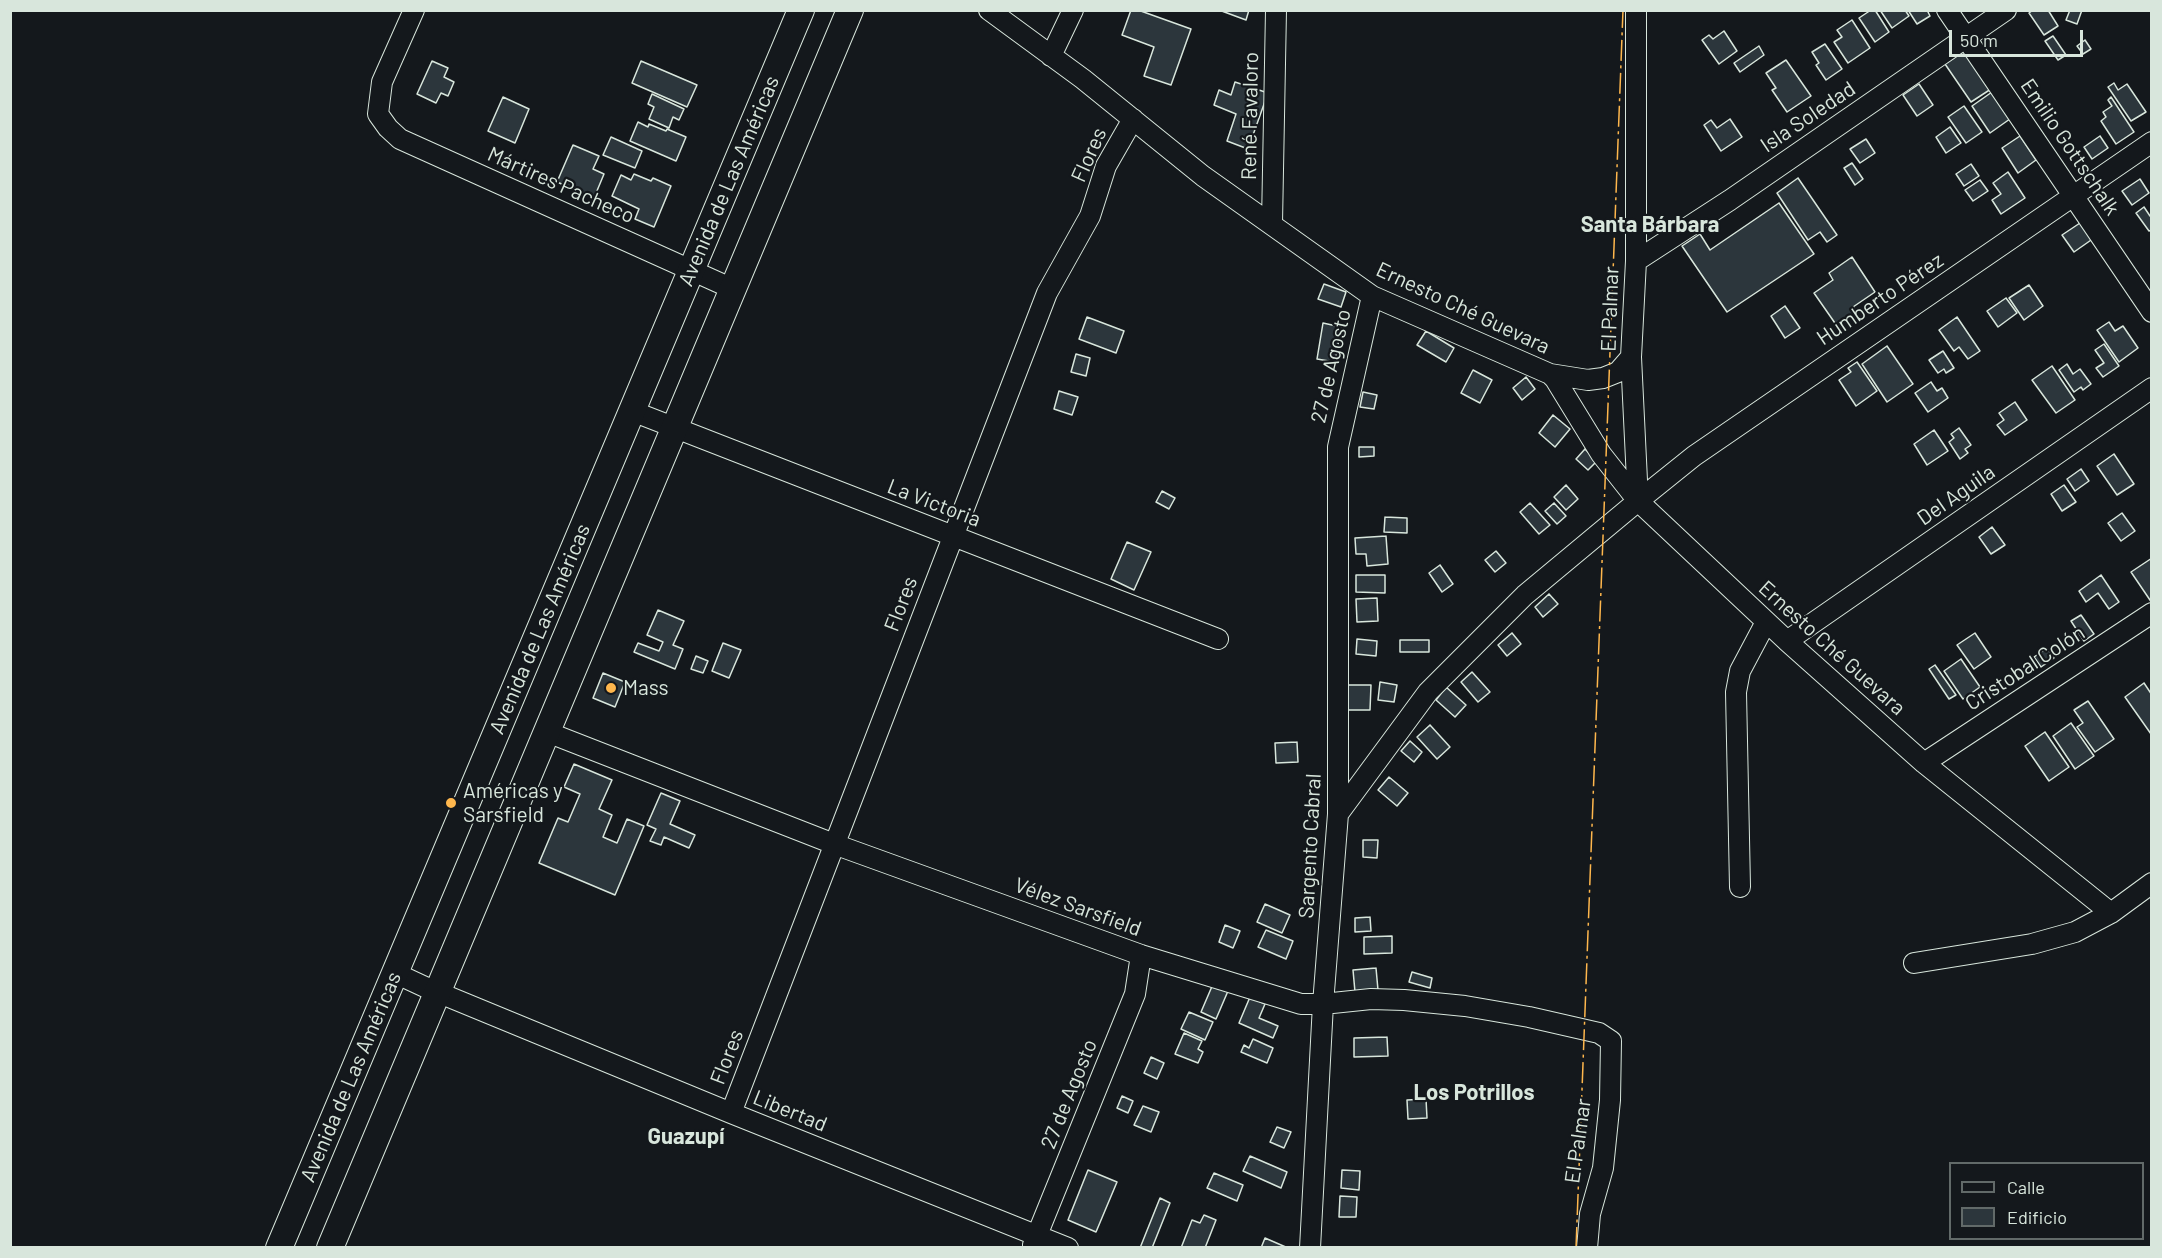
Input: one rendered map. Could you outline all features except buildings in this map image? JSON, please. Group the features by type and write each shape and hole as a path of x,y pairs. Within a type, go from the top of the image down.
{"main road":[{"name":"Avenida de Las Américas","path":"279,1248 801,10"},
{"path":"330,1248 849,10"}],"street":[{"name":"Mártires Pacheco","path":"414,10 382,82 378,114 400,139 733,289"},
{"name":"Ernesto Ché Guevara","path":"989,10 1133,119 1203,176 1372,296 1550,374 1600,454 1638,501 1766,622 1924,763 2111,913"},
{"path":"1051,56 1073,10"},
{"name":"René Favaloro","path":"1272,223 1276,10"},
{"name":"El Palmar","path":"1636,10 1636,261 1631,357 1638,501"},
{"name":"Emilio Gottschalk","path":"1947,10 2151,312"},
{"name":"Isla Soledad","path":"1636,261 1730,200 2006,10"},
{"name":"Flores","path":"731,1113 1047,293 1090,216 1106,166 1133,119"},
{"name":"Humberto Pérez","path":"1338,814 1428,692 1525,595 1638,501 1694,456 2151,142"},
{"name":"27 de Agosto","path":"1338,447 1372,296"},
{"path":"1550,374 1588,380 1603,378 1618,372 1631,357"},
{"name":"Del Aguila","path":"1787,641 2151,388"},
{"name":"La Victoria","path":"632,411 1218,639"},
{"name":"Sargento Cabral","path":"1310,1248 1323,1004 1338,814 1338,447"},
{"name":"Cristobal Colón","path":"1924,763 2151,613"},
{"path":"1740,887 1736,692 1740,671 1766,622"},
{"name":"Vélez Sarsfield","path":"547,732 834,844 1141,956 1301,1004 1371,999 1465,1006 1529,1017 1599,1033 1611,1041"},
{"path":"1914,963 2032,944 2075,932 2111,913 2151,883"},
{"name":"27 de Agosto","path":"1034,1241 1135,994 1141,956"},
{"name":"Libertad","path":"395,973 1034,1241 1068,1248"},
{"name":"El Palmar","path":"1587,1248 1590,1214 1603,1168 1610,1100 1611,1041"}],"power":[{"path":"1576,1248 1623,10"}],"place":[{"name":"Mass","path":"611,688"},
{"name":"Américas y Sarsfield","path":"451,803"}],"district":[{"name":"Santa Bárbara","path":"1650,225"},
{"name":"Los Potrillos","path":"1474,1093"},
{"name":"Guazupí","path":"686,1137"}]}
